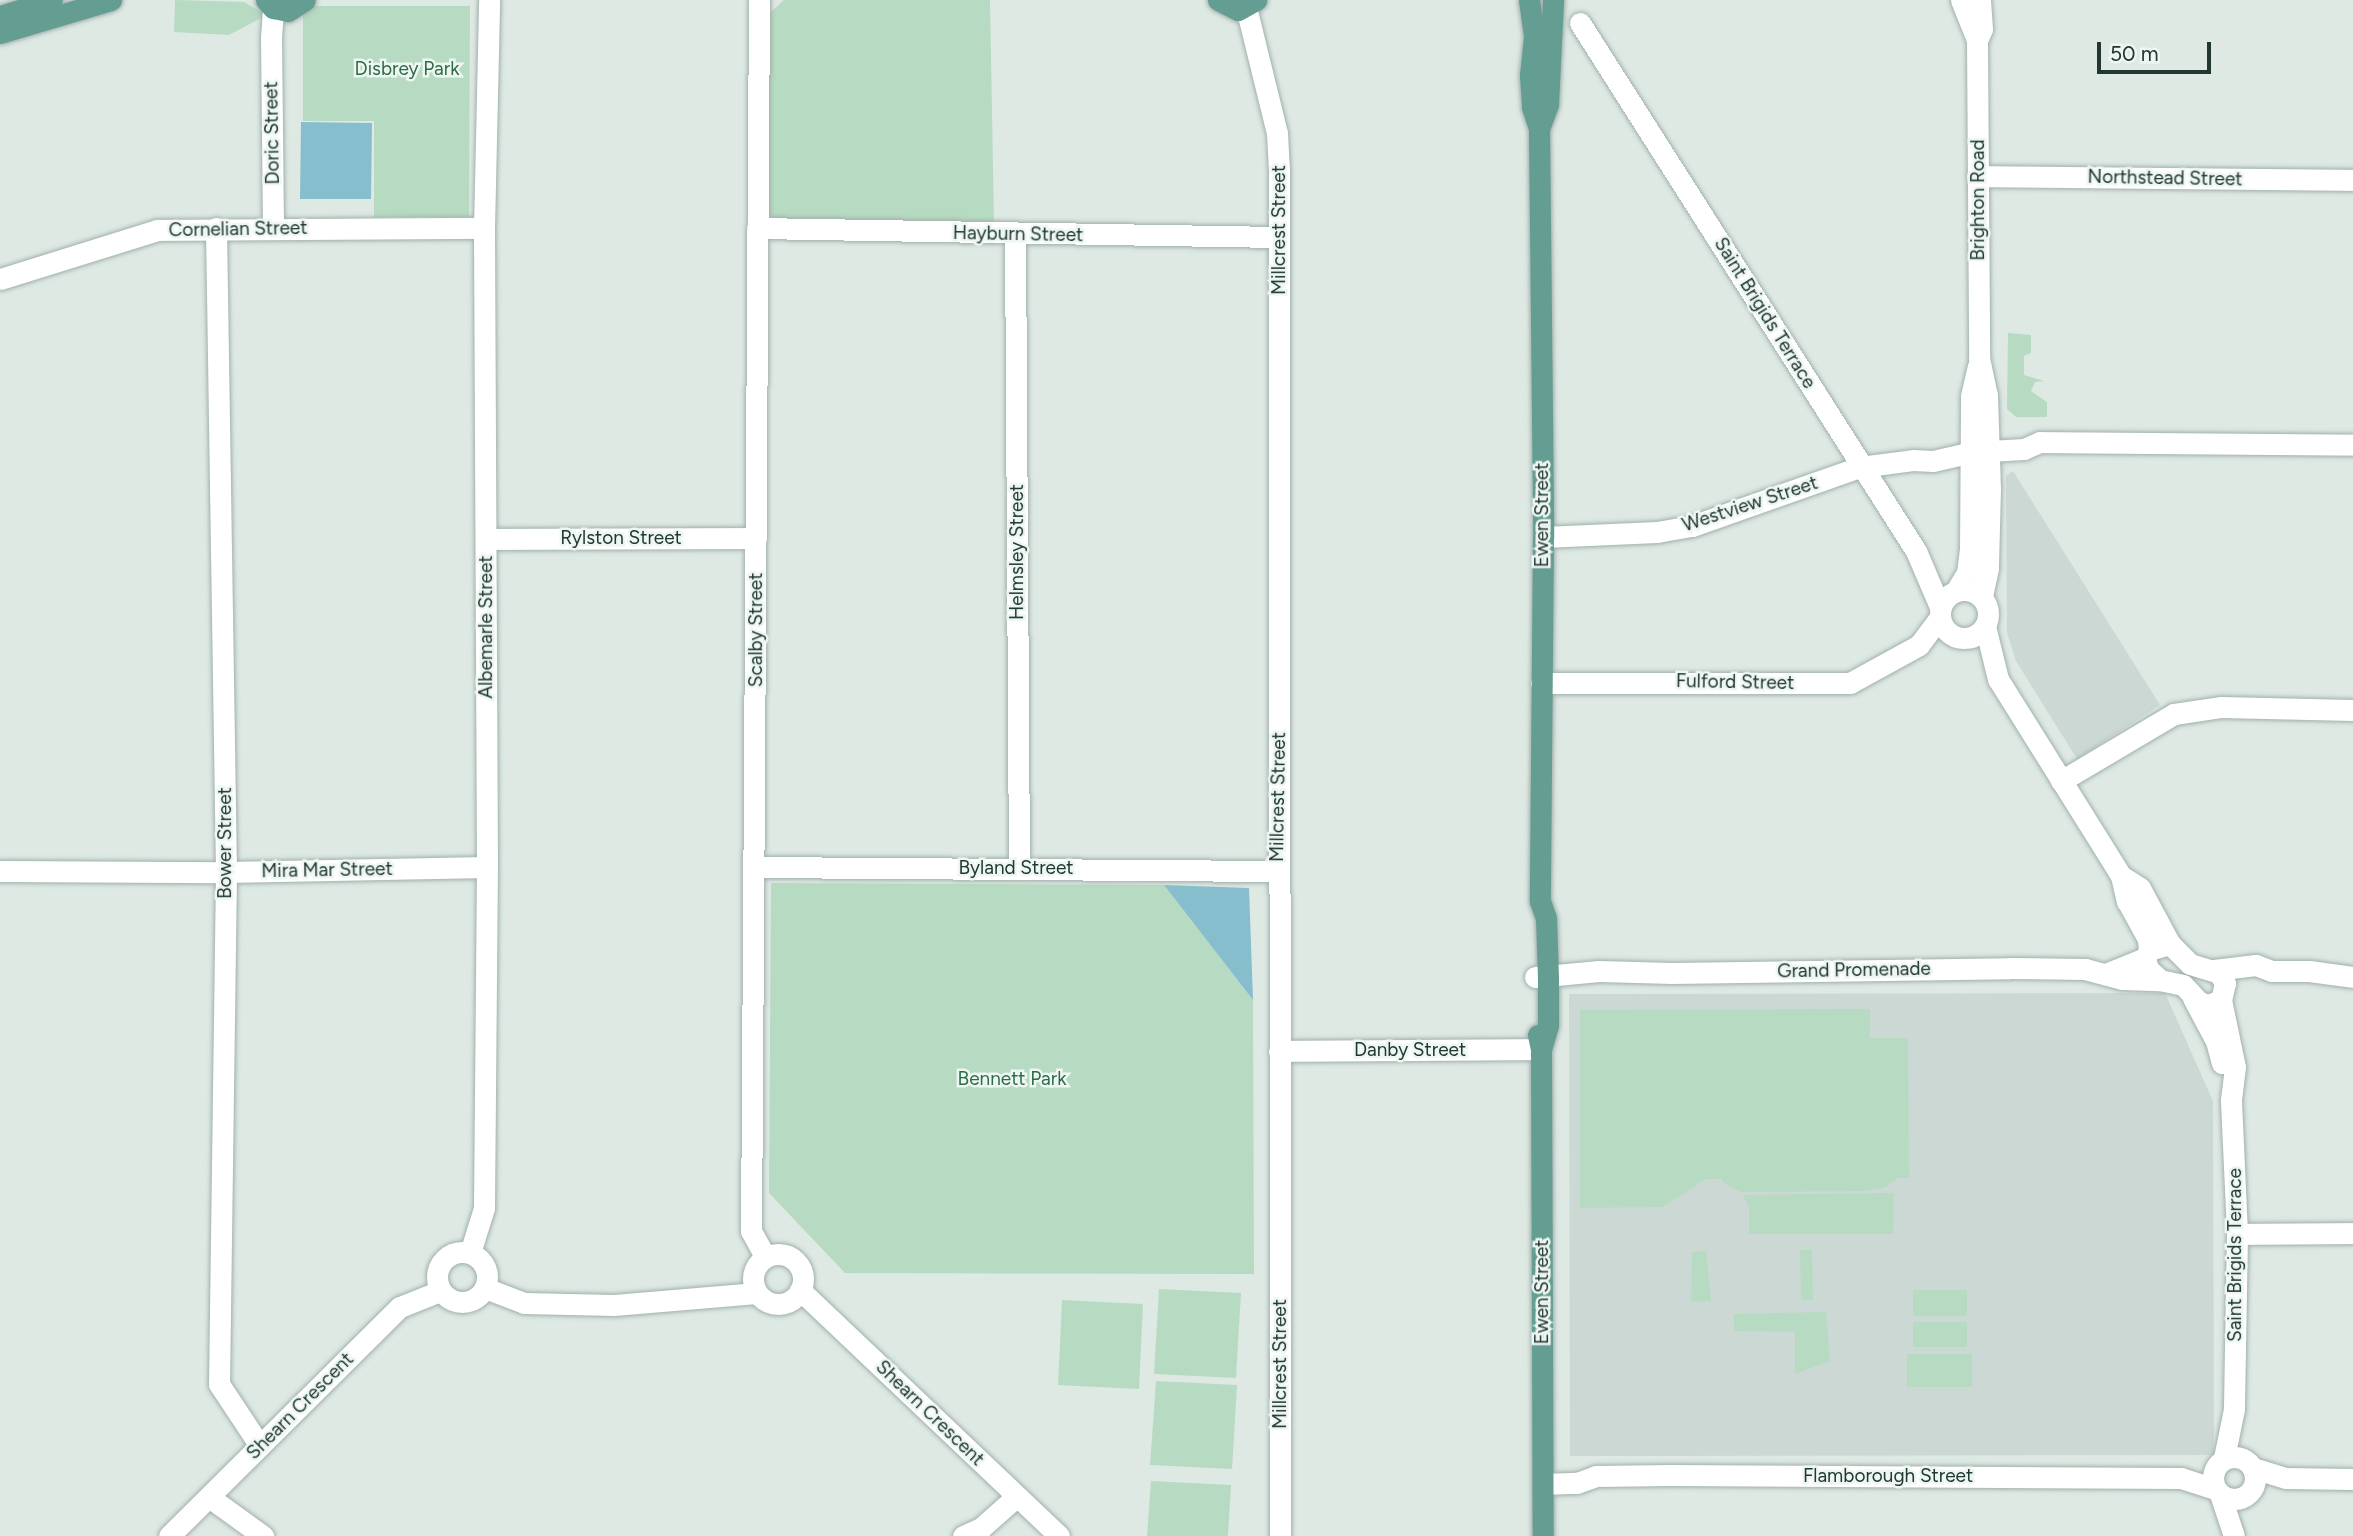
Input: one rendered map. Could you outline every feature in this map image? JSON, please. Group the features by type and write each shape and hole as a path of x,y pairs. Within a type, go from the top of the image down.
{"main road":[{"path":"0,16 52,0"},
{"path":"0,33 111,0"},
{"path":"1529,0 1542,4 1553,0"},
{"name":"Ewen Street","path":"1529,0 1534,37 1530,76 1532,107 1539,129 1543,537 1541,901 1534,918 1541,969 1536,1025 1542,1049 1543,1536"},
{"name":"Ewen Street","path":"1539,129 1548,104 1553,0"}],"street":[{"name":"Albemarle Street","path":"470,1253 484,1208 487,867 484,228 489,0"},
{"name":"Scalby Street","path":"759,0 751,1231 765,1256"},
{"name":"Brighton Road","path":"1961,0 1977,41 1979,358 1971,396 1980,443 1988,568 1982,597"},
{"name":"Brighton Road","path":"1977,41 1982,29 1980,0"},
{"name":"Doric Street","path":"273,227 271,38 284,3"},
{"name":"Millcrest Street","path":"1242,3 1277,133 1280,1536"},
{"name":"Saint Brigids Terrace","path":"1580,23 1730,256 1860,467 1916,551 1940,612"},
{"name":"Northstead Street","path":"1977,176 2353,180"},
{"name":"Cornelian Street","path":"0,279 157,230 273,227 484,228"},
{"name":"Bower Street","path":"216,228 226,872 219,1384 260,1446"},
{"name":"Hayburn Street","path":"757,228 1015,235 1279,237"},
{"name":"Helmsley Street","path":"1015,235 1019,868"},
{"name":"Westview Street","path":"1543,537 1657,532 1692,526 1860,467 1913,460 1933,461 1980,443 2024,449 2040,442 2353,445"},
{"name":"Brighton Road","path":"1956,591 1967,573 1980,443"},
{"name":"Rylston Street","path":"486,539 756,538"},
{"path":"1998,679 1985,626 1988,609 1982,597 1975,592 1956,591 1944,600 1940,612 1950,634 1960,638 1998,679 2121,876 2140,888 2155,951 2148,969 2160,980 2183,985 2193,998 2208,1005 2220,986 2256,965 2272,971 2309,971 2353,977"},
{"name":"Fulford Street","path":"1919,645 1940,612"},
{"path":"1960,638 1978,634 1985,626"},
{"name":"Fulford Street","path":"1541,683 1850,683 1919,645 1960,638"},
{"path":"2061,781 2174,714 2221,706 2353,710"},
{"name":"Mira Mar Street","path":"0,871 226,872 487,867"},
{"name":"Byland Street","path":"755,867 1277,871"},
{"path":"2155,951 2190,964 2220,986"},
{"name":"Grand Promenade","path":"2108,973 2155,951"},
{"name":"Grand Promenade","path":"1541,969 1580,964 1599,971 1672,973 2032,968 2085,969 2108,973 2122,979 2160,980"},
{"name":"Saint Brigids Terrace","path":"2220,986 2235,1067 2231,1101 2237,1234 2234,1409 2239,1473 2234,1536"},
{"name":"Saint Brigids Terrace","path":"2193,998 2216,1041 2222,1080 2231,1101"},
{"name":"Danby Street","path":"1279,1051 1542,1049"},
{"path":"2237,1234 2353,1233"},
{"path":"456,1252 470,1253 481,1260 487,1270 485,1288 472,1301 461,1303 449,1300 440,1291 436,1278 446,1257 456,1252"},
{"path":"485,1288 524,1303 614,1305 756,1293 772,1305 792,1302 804,1286 801,1265 785,1254 765,1256 753,1273 756,1293"},
{"name":"Shearn Crescent","path":"800,1290 1059,1536"},
{"name":"Shearn Crescent","path":"169,1536 400,1307 440,1291"},
{"name":"Flamborough Street","path":"1543,1476 1578,1470 1596,1476 2181,1478 2239,1473 2234,1499 2181,1478"},
{"name":"Saint Brigids Terrace","path":"2234,1536 2218,1491 2239,1473"},
{"path":"2239,1473 2286,1478 2353,1479"},
{"path":"963,1536 981,1528 1017,1496"},
{"path":"209,1497 263,1536"}],"shaded area":[{"path":"2013,471 2160,705 2077,759 2016,661 2007,633 2006,476"},
{"path":"2165,993 2213,1101 2214,1455 1570,1456 1569,994"}],"green space":[{"path":"175,0 244,2 267,15 229,35 174,32"},
{"path":"784,0 990,0 994,225 790,229 764,211 763,19"},
{"name":"Disbrey Park","path":"303,6 470,6 469,217 374,217 374,121 303,121"},
{"path":"2008,333 2031,335 2031,353 2024,356 2024,375 2044,381 2035,382 2031,391 2047,402 2047,417 2016,417 2007,409"},
{"name":"Bennett Park","path":"771,883 1164,885 1253,1000 1254,1274 845,1273 769,1193"},
{"path":"1870,1009 1870,1038 1908,1038 1909,1178 1898,1178 1886,1187 1866,1191 1741,1192 1724,1183 1722,1179 1706,1179 1662,1207 1580,1208 1580,1010"},
{"path":"1894,1193 1893,1234 1749,1234 1749,1207 1743,1195"},
{"path":"1800,1250 1812,1250 1813,1300 1801,1300"},
{"path":"1706,1251 1711,1301 1691,1302 1692,1252"},
{"path":"1159,1289 1241,1293 1236,1378 1154,1374"},
{"path":"1913,1290 1967,1290 1967,1316 1913,1316"},
{"path":"1062,1300 1143,1304 1139,1389 1058,1385"},
{"path":"1826,1312 1830,1361 1795,1374 1795,1332 1734,1331 1734,1314"},
{"path":"1913,1322 1967,1322 1967,1347 1913,1347"},
{"path":"1907,1354 1972,1354 1972,1387 1907,1387"},
{"path":"1156,1381 1237,1385 1232,1469 1150,1465"},
{"path":"1151,1481 1231,1485 1228,1536 1147,1536"}],"water":[{"path":"301,122 372,123 371,199 300,199"},
{"path":"1164,885 1249,888 1253,1000"}]}
